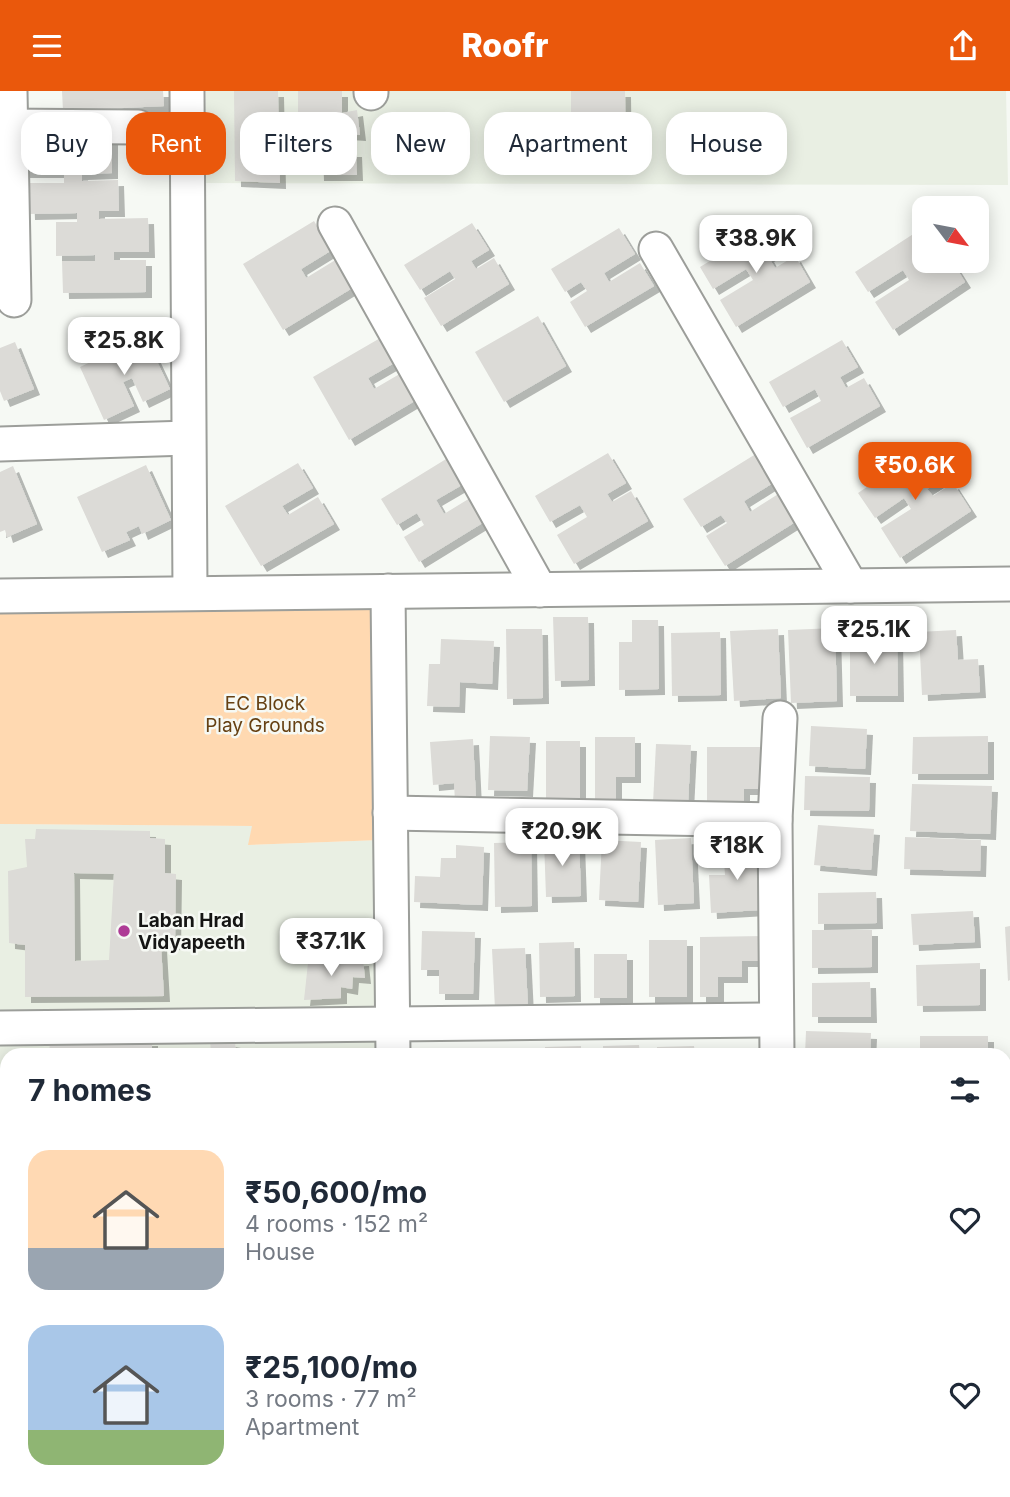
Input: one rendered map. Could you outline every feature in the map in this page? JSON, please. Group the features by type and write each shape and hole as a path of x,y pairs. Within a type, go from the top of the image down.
{"street":[{"path":"10,91 5,126 14,300"},
{"path":"187,91 190,593"},
{"path":"5,126 126,127"},
{"path":"335,224 540,590"},
{"path":"656,249 851,586"},
{"path":"0,444 188,439"},
{"path":"0,596 1010,584"},
{"path":"388,591 393,1040"},
{"path":"777,1048 775,820 780,718"},
{"path":"390,813 775,820"},
{"path":"0,1028 393,1040 776,1020"}],"shaded area":[{"path":"206,91 1006,91 1008,185 203,183 203,175 226,175 226,112 205,112"},
{"name":"Laban Hrad Vidyapeeth","path":"0,824 253,826 249,845 381,840 385,1019 0,1023"},
{"path":"387,1031 388,1048 0,1048 0,1034"}],"green space":[{"name":"EC Block Play Grounds","path":"381,601 381,840 248,845 252,826 0,824 0,604"}],"building":[{"path":"62,91 163,91 164,106 63,111"},
{"path":"234,91 278,91 278,112 240,112 240,175 280,175 280,183 235,181"},
{"path":"298,91 342,91 342,112 298,112"},
{"path":"571,91 625,91 625,112 571,112"},
{"path":"357,110 360,135 357,135 357,112 347,112"},
{"path":"21,139 21,172 20,172"},
{"path":"64,175 82,175 82,181 118,180 119,211 99,211 99,219 148,218 149,252 114,252 114,260 146,260 146,292 63,293 62,261 95,261 95,255 56,256 56,222 77,222 77,213 29,214 28,183 64,183"},
{"path":"314,221 332,250 301,269 306,278 337,259 354,287 283,330 243,264"},
{"path":"774,222 788,244 768,256 775,268 795,256 810,282 736,327 720,300 753,280 746,269 713,289 700,267"},
{"path":"472,223 489,250 471,261 476,269 494,258 509,284 441,326 424,298 455,279 450,271 420,290 404,265"},
{"path":"619,228 635,254 604,273 609,282 640,263 654,286 585,327 570,302 587,291 581,282 565,292 551,269"},
{"path":"912,235 912,273 959,273 965,282 893,330 875,302 909,280 903,270 868,292 855,272"},
{"path":"538,316 566,366 504,402 475,352"},
{"path":"145,336 170,389 143,402 132,378 123,382 134,406 104,420 80,367"},
{"path":"382,337 396,362 368,378 374,389 403,372 418,399 349,440 313,377"},
{"path":"842,340 858,367 840,377 846,388 864,378 880,406 807,448 790,418 821,401 815,389 783,407 769,382"},
{"path":"15,342 34,389 4,401 0,391 0,348"},
{"path":"928,446 948,476 927,489 933,496 953,483 971,511 900,558 881,528 911,509 904,498 875,518 858,493"},
{"path":"759,452 776,481 744,501 750,512 783,491 800,519 725,566 706,536 727,523 721,515 701,527 683,499"},
{"path":"608,453 626,483 607,494 612,502 631,491 648,521 574,564 557,535 587,517 580,505 550,522 535,496"},
{"path":"451,456 467,482 436,500 444,514 475,495 489,519 419,562 404,537 424,525 417,513 397,525 381,499"},
{"path":"298,463 313,488 282,506 288,515 318,497 334,524 261,566 225,506"},
{"path":"146,465 171,520 142,534 139,526 126,532 130,540 102,552 77,497"},
{"path":"13,466 37,524 7,537 5,530 0,532 0,472"},
{"path":"553,617 588,617 589,680 555,681"},
{"path":"632,620 658,620 659,689 619,690 619,642 632,642"},
{"path":"835,628 837,701 791,703 788,630"},
{"path":"506,629 542,629 543,698 507,699"},
{"path":"778,629 781,698 734,701 730,631"},
{"path":"956,630 958,660 978,659 980,692 922,695 919,632"},
{"path":"720,632 721,695 672,696 671,633"},
{"path":"897,636 898,696 850,696 850,637"},
{"path":"441,639 494,641 492,684 460,682 459,707 427,706 429,664 440,664"},
{"path":"811,726 867,729 865,769 809,766"},
{"path":"490,736 530,737 527,791 488,790"},
{"path":"988,736 988,774 912,774 913,737"},
{"path":"595,737 635,737 635,777 616,777 616,805 595,805"},
{"path":"473,739 476,800 455,802 454,783 433,785 430,742"},
{"path":"546,741 580,741 580,801 546,801"},
{"path":"656,744 691,745 688,804 653,803"},
{"path":"707,747 769,747 768,789 744,789 744,805 707,805"},
{"path":"805,776 870,777 869,811 804,810"},
{"path":"912,784 992,786 990,834 910,831"},
{"path":"818,825 874,829 871,870 814,865"},
{"path":"36,829 150,831 150,838 165,839 165,873 176,874 175,944 161,945 164,996 25,997 25,945 9,943 8,871 27,867 25,839 35,839","holes":["74,873 114,874 109,960 75,961"]},
{"path":"905,837 981,840 980,871 904,869"},
{"path":"691,838 694,903 658,905 655,840"},
{"path":"579,839 581,896 546,897 544,840"},
{"path":"602,840 641,842 638,902 599,900"},
{"path":"531,842 532,906 495,907 494,843"},
{"path":"456,845 484,847 482,905 414,902 415,876 440,877 441,858 456,858"},
{"path":"757,845 760,910 711,913 709,875 725,875 723,847"},
{"path":"876,892 877,923 818,924 818,893"},
{"path":"973,911 975,942 913,945 911,914"},
{"path":"1010,926 1010,980 1008,981 1005,927"},
{"path":"812,930 872,930 872,967 812,968"},
{"path":"422,931 475,932 473,994 439,994 439,970 421,970"},
{"path":"767,936 767,961 742,961 742,977 718,977 718,997 700,997 700,937"},
{"path":"649,940 687,940 687,997 649,997"},
{"path":"574,942 575,996 540,997 539,943"},
{"path":"525,948 528,1008 495,1009 492,949"},
{"path":"594,954 627,954 627,998 594,998"},
{"path":"363,960 365,978 353,977 352,989 341,987 341,998 304,1000 308,963"},
{"path":"980,963 980,1005 917,1006 916,965"},
{"path":"870,982 871,1017 812,1017 812,983"},
{"path":"806,1031 871,1033 870,1048 805,1048"},
{"path":"920,1036 988,1036 988,1048 920,1048"},
{"path":"210,1038 235,1042 236,1048 211,1048"},
{"path":"152,1040 152,1048 50,1048 50,1041"},
{"path":"639,1045 639,1048 603,1048"},
{"path":"581,1046 581,1048 545,1048"},
{"path":"694,1046 694,1048 657,1048"}],"place":[{"name":"Laban Hrad Vidyapeeth","path":"124,931"}]}
